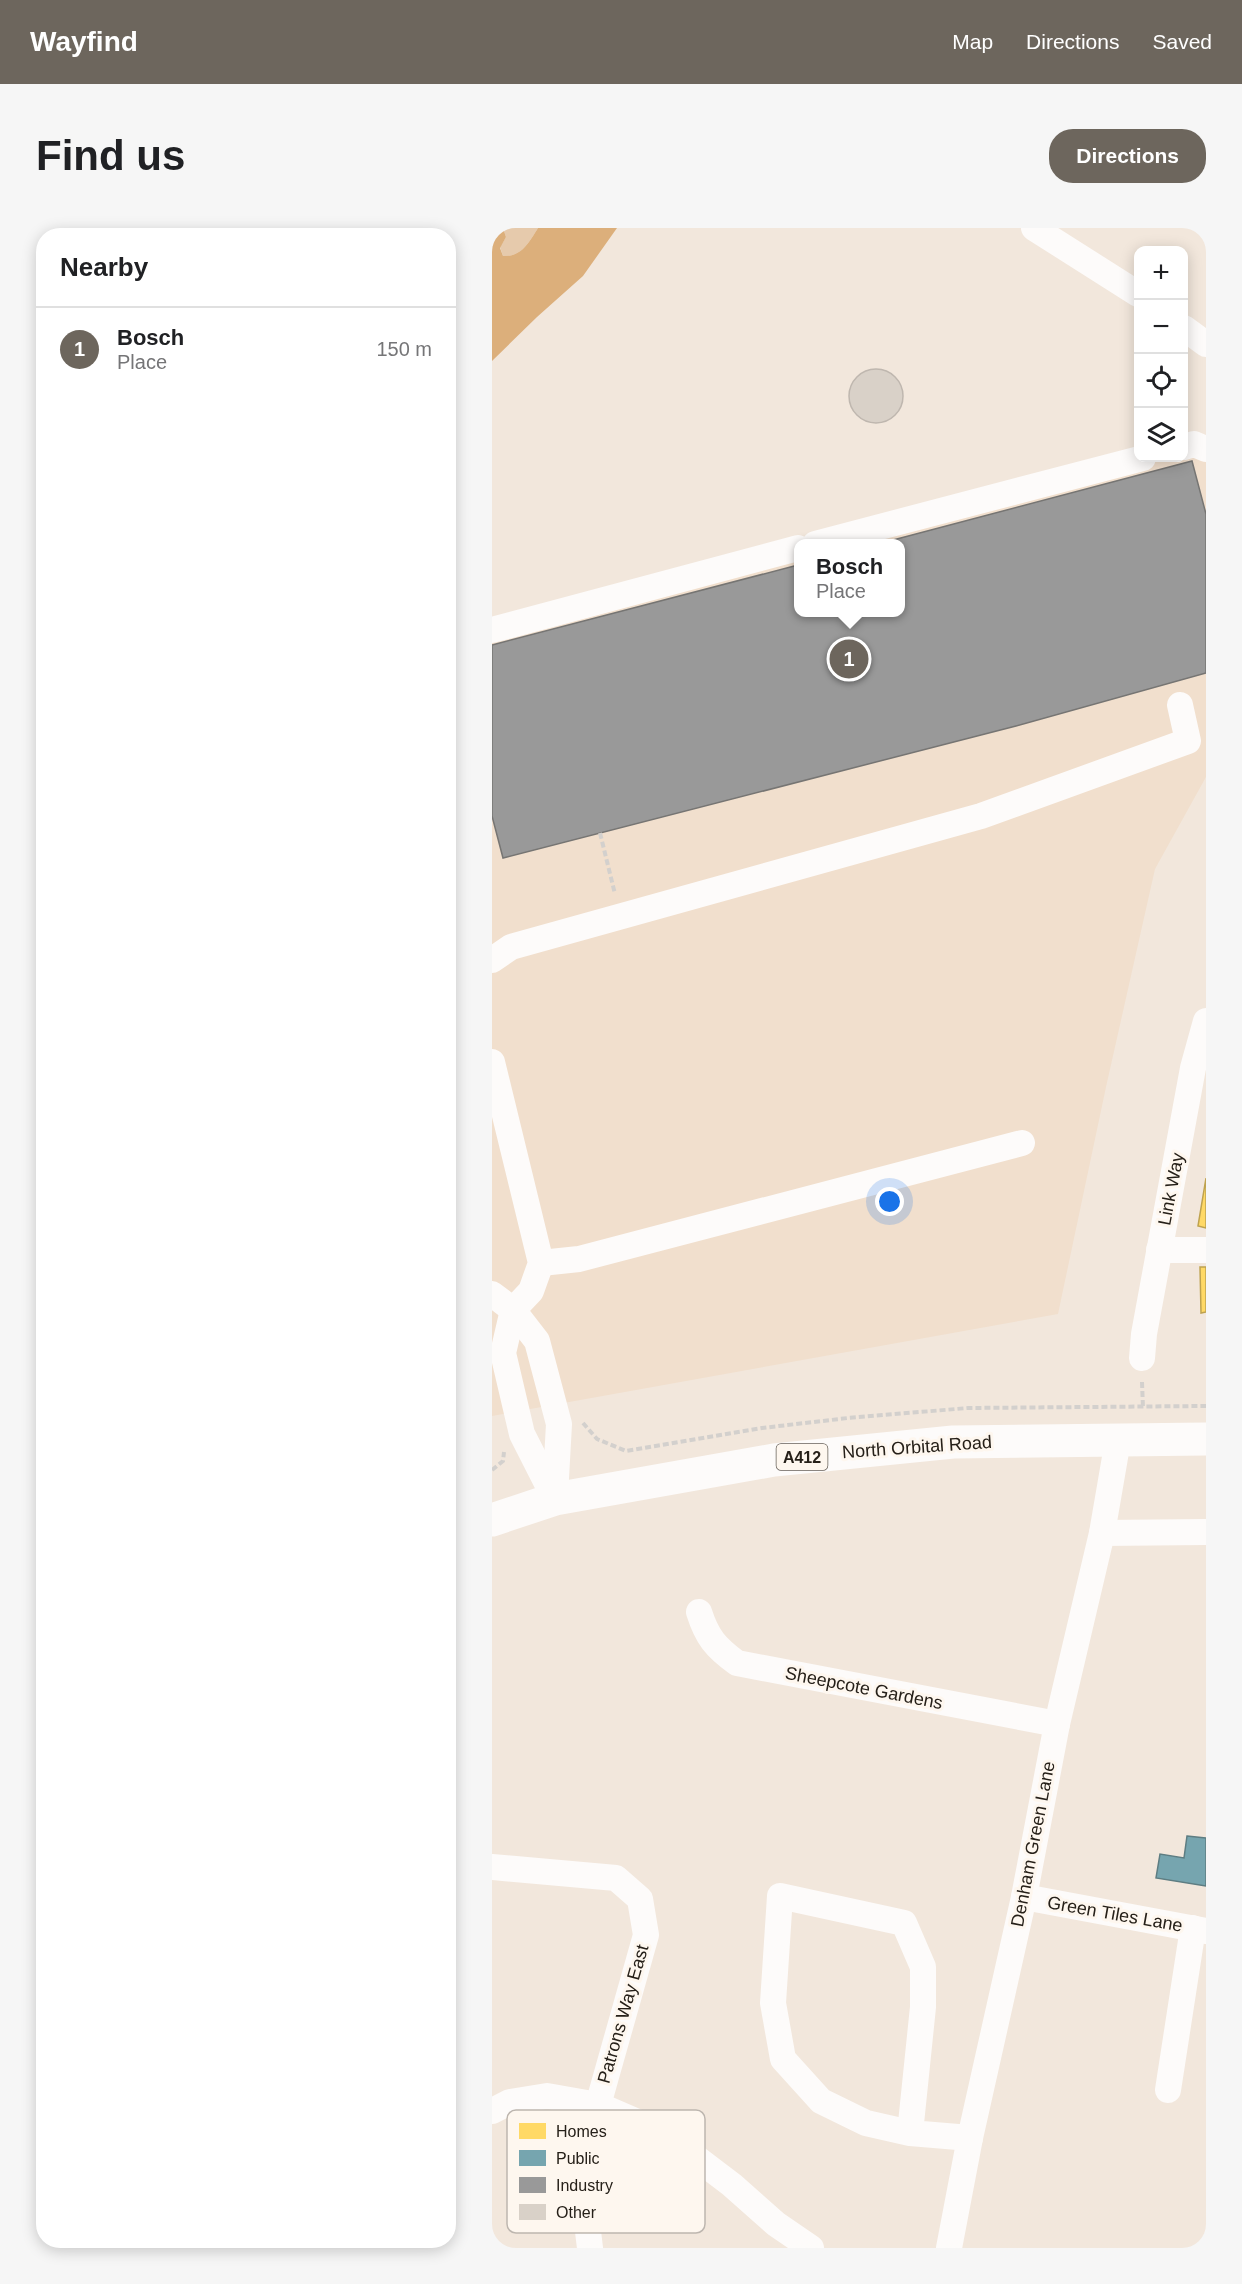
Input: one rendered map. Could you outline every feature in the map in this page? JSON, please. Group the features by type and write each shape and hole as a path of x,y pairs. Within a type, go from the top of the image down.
{"main road":[{"name":"North Orbital Road","path":"492,1520 555,1499 774,1460 953,1442 1206,1439"}],"street":[{"path":"1034,228 1134,291"},
{"path":"1188,331 1206,345"},
{"path":"1188,446 1194,444 1206,449"},
{"path":"830,539 1134,460"},
{"path":"492,630 794,549"},
{"path":"492,960 511,947 981,816 1188,741 1180,705"},
{"name":"Link Way","path":"1142,1358 1159,1250 1199,1071 1206,1021"},
{"path":"492,1062 541,1263 531,1291 513,1310 503,1353 522,1434 555,1499"},
{"path":"541,1263 579,1259 1022,1143"},
{"path":"1159,1250 1206,1250"},
{"path":"492,1294 513,1310 537,1341 559,1424 555,1499"},
{"name":"Denham Green Lane","path":"949,2248 970,2138 1024,1897 1057,1724 1102,1533 1131,1440"},
{"path":"1102,1533 1206,1532"},
{"name":"Sheepcote Gardens","path":"699,1612 706,1634 720,1651 736,1663 1057,1724"},
{"name":"Patrons Way East","path":"492,1867 616,1878 639,1899 646,1935 596,2110"},
{"path":"910,2133 922,2007 923,1966 904,1923 780,1896 773,2003 783,2060 821,2101 866,2123 910,2133 970,2138"},
{"name":"Green Tiles Lane","path":"1024,1897 1199,1930"},
{"path":"1167,2090 1199,1930"},
{"path":"492,2111 510,2102 547,2096 598,2105 610,2110"},
{"path":"705,2164 776,2224 811,2248"},
{"name":"Patrons Way East","path":"588,2233 590,2248"}],"path":[{"path":"600,833 616,898 612,918"},
{"path":"1131,1440 1142,1358"}],"shaded area":[{"path":"492,228 503,228 506,237 500,248 503,256 510,256 520,251 528,243 538,228 617,228 583,276 492,361"},
{"path":"503,228 538,228 520,251 510,256 503,256 500,247 506,237"},
{"path":"1206,442 1206,777 1155,869 1058,1314 492,1416 492,629 794,550 794,617 905,617 905,539 833,539 1134,461 1188,462 1188,455"}],"building: Homes":[{"path":"1206,1178 1206,1228 1198,1226"},
{"path":"1200,1267 1206,1267 1206,1312 1201,1313"}],"building: Public":[{"path":"1187,1836 1206,1838 1206,1886 1156,1878 1160,1854 1184,1858"}],"building: Industry":[{"path":"1192,461 1206,514 1206,673 1016,726 503,858 492,816 492,645 794,566 794,617 905,617 905,539 897,539"}],"building: Other":[{"path":"871,369 881,369 891,373 899,381 903,396 899,411 891,419 881,423 871,423 861,419 853,411 849,401 849,391 853,381 861,373"}],"place":[{"name":"Bosch","path":"849,659"}]}
